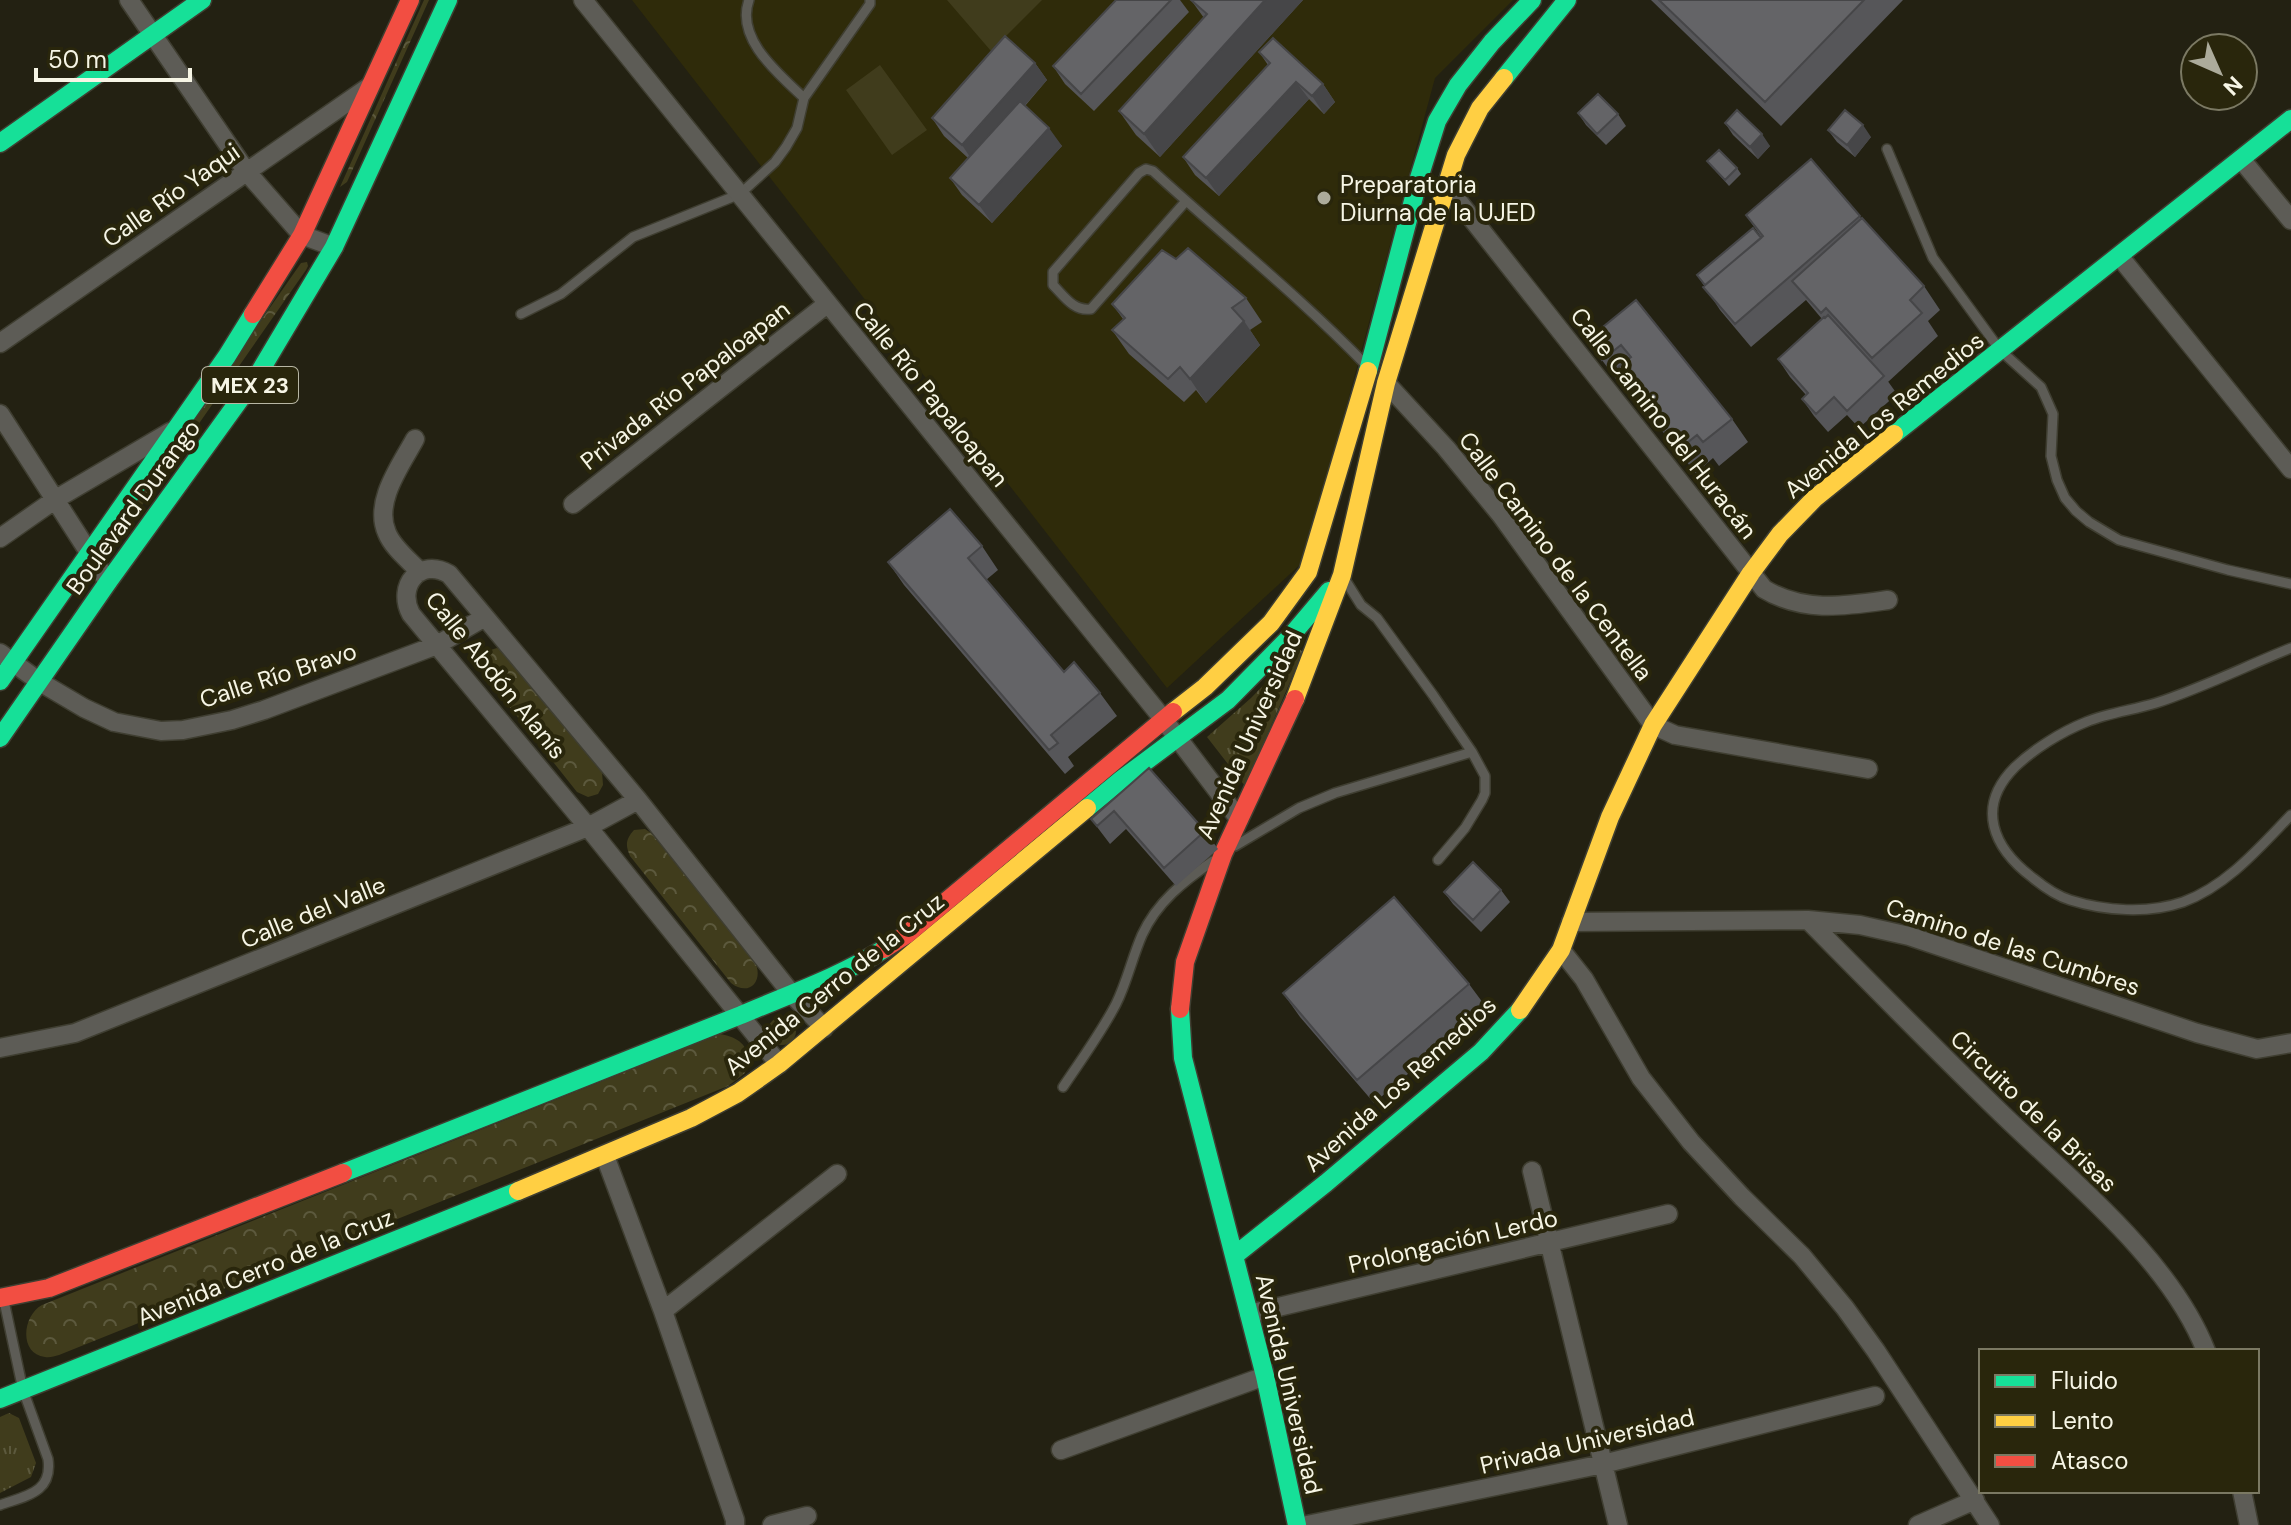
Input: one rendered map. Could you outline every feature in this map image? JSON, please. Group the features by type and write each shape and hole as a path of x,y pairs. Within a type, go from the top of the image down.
{"street":[{"path":"129,0 246,171 302,235 334,247"},
{"path":"0,143 202,0"},
{"name":"Boulevard Durango","path":"0,681 7,657 89,552 227,356 302,235 410,0"},
{"name":"Boulevard Durango","path":"0,738 259,373 334,247 448,0"},
{"name":"Calle Río Papaloapan","path":"583,0 1164,720 1239,819"},
{"path":"1369,368 1437,121 1466,74 1532,0"},
{"name":"Avenida Universidad","path":"1297,1525 1265,1376 1183,1058 1179,1014 1185,962 1223,854 1299,689 1342,575 1386,383 1456,155 1480,108 1567,0"},
{"name":"Calle Río Yaqui","path":"0,343 371,85"},
{"name":"Avenida Los Remedios","path":"1234,1256 1481,1052 1521,1008 1561,950 1610,817 1653,725 1751,573 1780,534 1815,498 2291,119"},
{"path":"2241,159 2291,220"},
{"name":"Calle Camino del Huracán","path":"1447,187 1764,589 1777,597 1812,606 1836,607 1888,600"},
{"path":"2120,257 2291,469"},
{"name":"Privada Río Papaloapan","path":"573,504 827,304"},
{"name":"Avenida Cerro de la Cruz","path":"2,1298 49,1288 109,1266 819,984 906,935 1164,720 1240,655 1271,623 1308,572 1369,368"},
{"name":"Calle Camino de la Centella","path":"1386,383 1446,448 1501,515 1653,725"},
{"path":"0,414 108,582"},
{"path":"0,538 56,499 176,428"},
{"path":"415,439 392,482 383,514 387,534 420,572"},
{"name":"Calle Abdón Alanís","path":"779,1064 411,614 405,600 408,584 420,572 445,571 638,800 791,993 824,1028"},
{"name":"Avenida Cerro de la Cruz","path":"0,1399 605,1156 691,1118 738,1093 824,1028 1122,779 1228,700 1290,637 1342,575"},
{"name":"Calle Río Bravo","path":"7,657 40,682 114,722 161,731 183,730 264,710 437,645 485,617"},
{"path":"1653,725 1675,735 1868,769"},
{"name":"Calle del Valle","path":"0,1048 75,1033 588,827 638,800"},
{"name":"Camino de las Cumbres","path":"1571,922 1808,920 1860,925 1909,936 2197,1033 2257,1049 2291,1043"},
{"name":"Circuito de la Brisas","path":"1808,920 2119,1227 2164,1278 2196,1327 2205,1349"},
{"path":"1561,950 1584,979 1641,1078 1691,1142 1802,1256 1845,1308 1990,1525"},
{"path":"605,1156 663,1311 735,1525"},
{"path":"1532,1171 1618,1525"},
{"path":"663,1311 837,1174"},
{"name":"Prolongación Lerdo","path":"1249,1314 1668,1214"},
{"path":"1061,1450 1265,1376"},
{"name":"Privada Universidad","path":"1307,1525 1603,1464 1875,1396"},
{"path":"2242,1493 2249,1525"},
{"path":"1918,1525 1975,1500"},
{"path":"772,1525 807,1516"}],"lane":[{"path":"749,0 745,21 758,48 769,64 804,98"},
{"path":"521,314 561,294 633,237 740,194 775,162 786,147 797,128 804,98 870,0"},
{"path":"1887,149 1933,258 2000,350 2041,387 2053,414 2051,456 2065,498 2089,522 2119,540 2291,584"},
{"path":"1186,201 1091,309 1076,307 1053,285 1053,272 1139,173 1146,169 1153,171 1317,315 1386,383"},
{"path":"1342,575 1361,605 1383,627 1472,752 1485,776 1485,793 1465,828 1438,860"},
{"path":"2291,648 2157,702 2088,721 2057,736 2015,767 1996,790 1992,823 2009,857 2044,886 2068,900 2118,910 2156,908 2184,901 2205,891 2233,872 2291,815"},
{"path":"1063,1087 1117,1003 1154,913 1188,878 1299,808 1335,793 1472,752"},
{"path":"0,1505 35,1493 44,1484 49,1468 23,1390 2,1298"}],"shaded area":[{"path":"632,0 1513,0 1435,78 1305,560 1167,688"}],"green space":[{"path":"424,0 429,0 347,182 340,187"},
{"path":"947,0 1042,0 991,51"},
{"path":"880,65 927,130 892,155 846,90"},
{"path":"307,262 306,270 117,541 113,540 111,536 301,263"},
{"path":"497,648 504,652 602,772 603,785 598,794 588,797 577,792 481,671 477,661 481,653"},
{"path":"1299,649 1303,652 1245,786 1207,737"},
{"path":"645,829 755,962 758,975 749,988 731,983 630,856 627,845 629,836 634,830"},
{"path":"782,1017 792,1021 796,1031 792,1041 782,1045 772,1041 768,1031 772,1021"},
{"path":"720,1034 741,1043 751,1063 744,1074 728,1086 59,1355 47,1357 37,1354 27,1342 30,1317 42,1305"},
{"path":"9,1413 19,1418 36,1463 31,1477 0,1493 0,1417"}],"building":[{"path":"1116,0 1171,0 1081,94 1053,66"},
{"path":"1191,0 1265,0 1144,134 1119,111 1207,14"},
{"path":"1659,0 1864,0 1765,102"},
{"path":"1005,36 1035,63 962,145 932,118"},
{"path":"1273,38 1323,84 1312,96 1296,82 1206,178 1183,157 1270,63 1259,52"},
{"path":"1598,94 1618,114 1597,134 1578,113"},
{"path":"1020,101 1049,128 979,205 950,178"},
{"path":"1737,110 1762,134 1750,147 1725,123"},
{"path":"1845,110 1863,125 1847,145 1828,130"},
{"path":"1719,150 1737,168 1725,180 1707,161"},
{"path":"1811,159 1860,216 1735,324 1703,287 1763,236 1746,215"},
{"path":"1862,218 1924,286 1910,300 1922,313 1872,358 1826,308 1821,313 1792,281"},
{"path":"1753,228 1761,238 1705,285 1697,275"},
{"path":"1188,248 1246,298 1232,308 1244,321 1190,379 1180,367 1168,379 1112,330 1125,318 1112,304 1162,250 1176,259"},
{"path":"1636,300 1732,419 1703,442 1697,435 1687,443 1693,450 1685,457 1615,370 1631,357 1621,345 1602,360 1587,340"},
{"path":"1828,315 1884,376 1847,411 1834,397 1816,414 1802,399 1808,393 1778,359"},
{"path":"950,509 982,546 968,558 1064,672 1074,662 1100,693 1051,735 1058,743 1049,750 888,562"},
{"path":"1149,768 1205,831 1164,868 1114,811 1097,826 1091,819"},
{"path":"1473,862 1501,890 1473,920 1444,892"},
{"path":"1394,897 1469,984 1357,1080 1283,993"}],"traffic: fast":[{"path":"0,143 202,0"},
{"path":"0,738 259,373 334,247 448,0"},
{"path":"1368,371 1437,121 1458,85 1492,42 1532,0"},
{"path":"1504,78 1567,0"},
{"path":"1894,434 2291,119"},
{"path":"0,681 227,356 253,314"},
{"path":"1087,808 1228,700 1290,637 1329,591"},
{"path":"343,1173 741,1015 850,968 884,949"},
{"path":"1180,1009 1183,1058 1265,1376 1297,1525"},
{"path":"1234,1256 1481,1052 1520,1010"},
{"path":"0,1399 518,1191"}],"traffic: slow":[{"path":"1295,699 1342,575 1386,383 1456,155 1480,108 1504,78"},
{"path":"1173,712 1205,687 1271,623 1308,572 1368,371"},
{"path":"1520,1010 1561,950 1610,817 1653,725 1751,573 1780,534 1815,498 1894,434"},
{"path":"518,1191 691,1118 738,1093 779,1064 1087,808"}],"traffic: jam":[{"path":"253,314 302,235 410,0"},
{"path":"1180,1009 1185,962 1223,854 1295,699"},
{"path":"884,949 906,935 1173,712"},
{"path":"0,1298 49,1288 343,1173"}],"place":[{"name":"Preparatoria Diurna de la UJED","path":"1324,198"}]}
